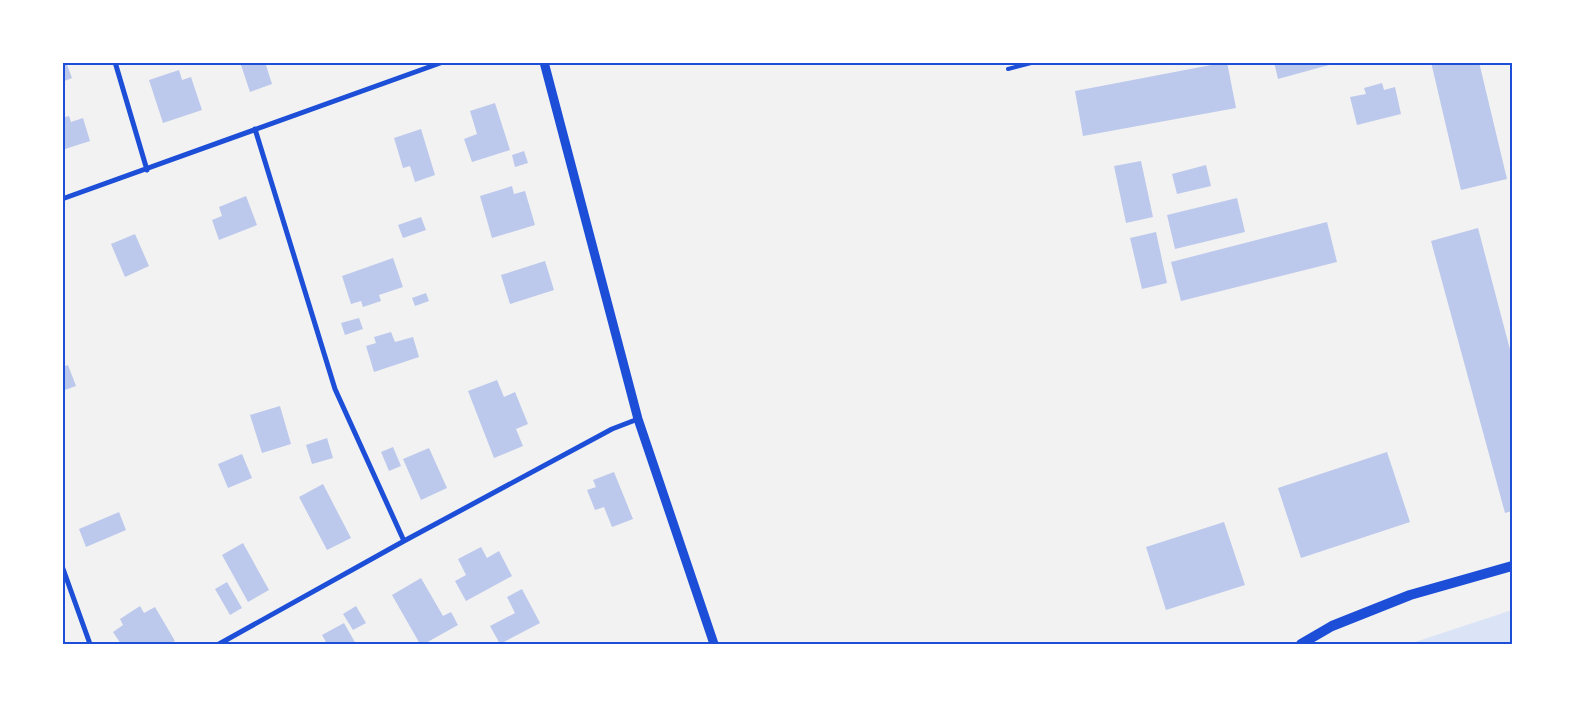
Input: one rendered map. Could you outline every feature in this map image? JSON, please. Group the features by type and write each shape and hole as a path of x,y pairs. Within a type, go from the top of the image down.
{"main road":[{"path":"1302,644 1332,626 1410,595 1512,566"}],"street":[{"path":"115,62 147,170"},
{"path":"62,199 443,62"},
{"path":"544,62 638,419 714,644"},
{"path":"255,129 335,389 404,541"},
{"path":"219,644 404,541 612,429 638,419"},
{"path":"62,566 90,644"}],"lane":[{"path":"1008,69 1036,62"}],"shaded area":[{"path":"1512,610 1512,644 1409,644"}],"building":[{"path":"62,62 66,62 72,78 62,82"},
{"path":"240,62 265,62 272,84 250,92"},
{"path":"1227,62 1236,108 1083,136 1075,91"},
{"path":"1274,62 1336,62 1336,63 1278,79"},
{"path":"1431,62 1479,62 1507,179 1461,190"},
{"path":"179,70 182,80 191,77 202,110 163,123 149,80"},
{"path":"1382,83 1384,90 1395,87 1401,114 1357,125 1350,97 1366,94 1364,88"},
{"path":"495,103 510,150 472,162 464,139 477,134 470,111"},
{"path":"69,116 71,122 83,118 90,141 62,150 62,118"},
{"path":"421,129 435,175 415,182 410,166 403,168 394,138"},
{"path":"524,151 528,163 515,167 512,155"},
{"path":"1141,161 1153,217 1126,223 1114,166"},
{"path":"1206,165 1211,186 1177,194 1172,174"},
{"path":"512,186 514,194 525,191 535,225 492,238 480,196"},
{"path":"246,196 257,225 219,240 212,220 222,216 219,207"},
{"path":"1237,198 1245,232 1175,249 1167,215"},
{"path":"421,217 426,230 403,238 398,225"},
{"path":"1327,222 1337,262 1181,301 1171,262"},
{"path":"1478,228 1512,357 1512,511 1505,513 1431,241"},
{"path":"1156,232 1167,283 1142,289 1130,238"},
{"path":"135,234 149,266 125,277 111,244"},
{"path":"393,258 403,287 379,295 381,301 363,307 361,301 351,304 342,276"},
{"path":"545,261 554,290 510,304 501,275"},
{"path":"426,293 429,301 415,306 412,298"},
{"path":"359,318 363,329 345,335 341,323"},
{"path":"391,332 395,342 413,337 419,357 374,372 366,346 376,343 374,337"},
{"path":"68,365 76,386 62,391 62,367"},
{"path":"497,380 504,397 515,392 528,424 516,429 523,446 494,458 468,391"},
{"path":"280,406 291,444 262,453 250,415"},
{"path":"327,438 333,458 312,464 306,445"},
{"path":"393,447 401,466 389,471 381,452"},
{"path":"429,448 447,488 421,500 403,459"},
{"path":"1387,452 1410,522 1301,558 1278,488"},
{"path":"242,454 252,478 228,488 218,464"},
{"path":"614,472 633,519 612,527 604,507 595,510 587,490 596,487 593,480"},
{"path":"323,484 351,538 327,550 299,497"},
{"path":"119,512 126,530 86,547 79,529"},
{"path":"1224,522 1245,585 1166,610 1146,547"},
{"path":"243,543 269,590 248,602 222,555"},
{"path":"481,547 487,558 499,551 512,576 466,601 455,581 466,575 458,559"},
{"path":"421,578 443,616 451,612 458,625 424,644 420,644 392,595"},
{"path":"227,582 242,608 230,615 215,589"},
{"path":"522,589 540,623 500,644 490,626 515,613 507,597"},
{"path":"140,606 144,613 155,607 175,641 169,644 121,644 113,632 123,625 120,619"},
{"path":"356,606 366,623 353,630 343,614"},
{"path":"344,623 356,644 327,644 322,635"}]}
